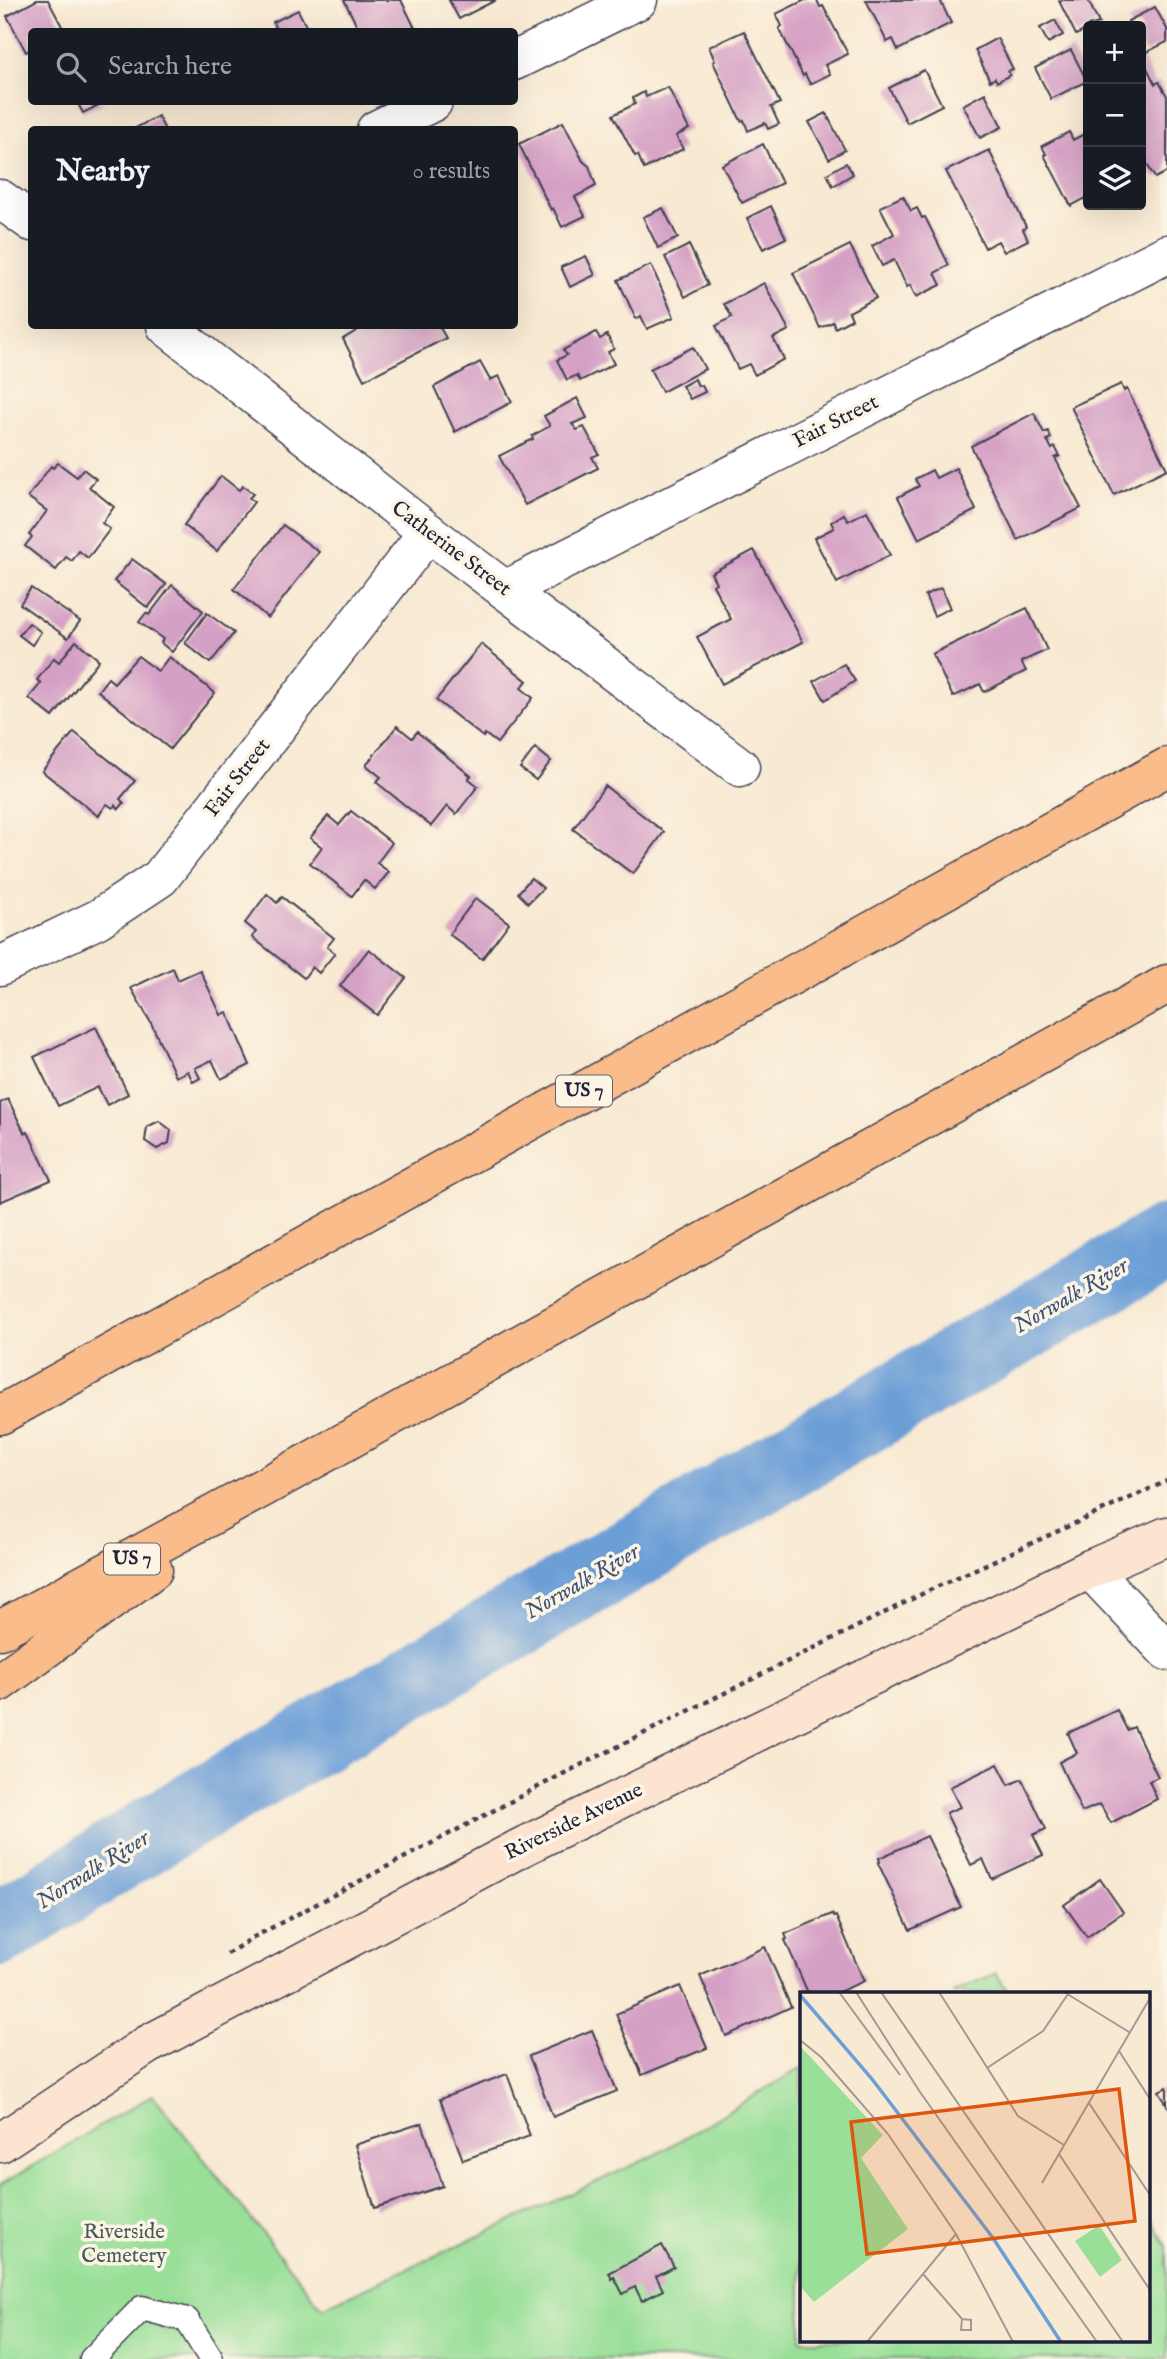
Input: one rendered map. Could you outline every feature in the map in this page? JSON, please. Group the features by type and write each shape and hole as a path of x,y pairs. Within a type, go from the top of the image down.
{"highway":[{"name":"US 7","path":"0,1415 1167,767"},
{"name":"US 7","path":"0,1630 264,1488 1167,984"},
{"path":"0,1682 264,1488"}],"main road":[{"name":"Riverside Avenue","path":"0,2143 147,2045 474,1873 1090,1569 1167,1536"}],"street":[{"path":"518,59 638,0"},
{"path":"384,126 427,105"},
{"path":"0,199 28,219"},
{"name":"Fair Street","path":"505,590 1167,254"},
{"name":"Catherine Street","path":"170,329 428,532 740,767"},
{"name":"Fair Street","path":"0,965 98,919 160,878 428,532"},
{"path":"1090,1569 1167,1651"}],"lane":[{"path":"92,2359 142,2308 187,2320 211,2359"}],"green space":[{"path":"996,1973 1008,1992 954,1992"},
{"name":"Riverside Cemetery","path":"800,2069 800,2342 1150,2342 1150,2218 1167,2246 1167,2359 0,2359 0,2185 153,2095 322,2308 655,2155"}],"building":[{"path":"37,0 48,0 63,28 28,28 26,52 7,16"},
{"path":"344,0 401,0 415,28 358,28"},
{"path":"449,0 496,0 459,19"},
{"path":"805,0 817,0 820,7 823,6 848,54 825,65 830,74 810,84 805,74 803,76 779,28 782,26 776,14"},
{"path":"866,0 940,0 951,23 898,50 893,39 887,42"},
{"path":"1088,0 1098,21 1083,21 1083,32 1076,35 1059,1"},
{"path":"1155,7 1167,29 1167,42 1146,52 1146,21 1128,21"},
{"path":"298,10 307,28 275,28 273,22"},
{"path":"1055,20 1063,35 1048,43 1040,28"},
{"path":"744,31 780,103 771,107 779,124 768,129 765,123 748,131 713,62 715,61 709,47"},
{"path":"997,38 1013,69 1008,71 1010,75 997,82 995,78 990,81 975,50"},
{"path":"1071,50 1083,73 1083,83 1051,99 1035,68"},
{"path":"1146,66 1155,84 1159,82 1167,96 1167,172 1155,178 1146,163"},
{"path":"924,70 942,105 907,123 889,88"},
{"path":"668,87 689,129 676,136 683,149 644,169 613,115 635,104 633,98 644,92 646,97"},
{"path":"985,93 1002,127 980,138 963,105"},
{"path":"79,105 99,105 83,113"},
{"path":"826,113 845,150 829,159 809,122"},
{"path":"158,116 163,126 139,126"},
{"path":"563,122 583,161 589,166 596,186 575,197 585,216 562,227 519,144"},
{"path":"1069,132 1073,140 1083,135 1083,200 1071,206 1044,155 1046,154 1042,146"},
{"path":"763,144 782,183 742,203 722,165"},
{"path":"989,150 1026,227 1023,229 1028,240 1004,252 998,241 985,248 946,171"},
{"path":"846,163 853,174 833,186 827,174"},
{"path":"903,196 911,211 917,208 922,218 925,217 949,265 935,273 941,285 916,297 910,285 907,287 894,260 882,266 872,246 894,234 880,207"},
{"path":"771,206 786,238 763,249 747,218"},
{"path":"663,208 678,238 658,248 643,217"},
{"path":"689,245 708,285 685,297 665,257"},
{"path":"850,245 876,298 849,312 852,319 835,328 833,322 820,328 793,273"},
{"path":"586,256 595,275 570,287 561,267"},
{"path":"651,265 674,317 647,329 641,316 636,319 618,280"},
{"path":"764,283 789,330 773,338 784,359 755,375 749,364 738,369 716,326 732,317 724,304"},
{"path":"360,329 441,329 446,338 364,380 343,339"},
{"path":"596,332 600,339 607,335 614,349 608,352 614,364 580,381 577,375 567,380 557,360 567,355 563,350"},
{"path":"693,347 705,369 662,392 650,369"},
{"path":"480,362 490,380 499,376 512,402 455,432 434,387"},
{"path":"695,379 705,392 690,399 682,386"},
{"path":"1121,384 1124,391 1127,389 1167,469 1114,495 1071,407"},
{"path":"577,398 587,418 572,424 577,430 584,427 599,454 592,457 598,468 525,505 499,456 533,439 532,436 550,426 544,416"},
{"path":"1034,413 1044,433 1048,431 1051,438 1047,440 1060,456 1055,458 1081,508 1018,540 971,446"},
{"path":"58,463 77,477 83,469 96,479 89,487 114,507 102,523 110,529 88,558 79,551 72,561 66,557 56,570 25,546 32,537 29,535 47,511 28,497 51,466 53,468"},
{"path":"956,468 976,510 919,539 898,497 919,486 915,479 932,470 936,478"},
{"path":"221,476 239,490 243,486 253,494 249,498 254,502 217,551 184,525"},
{"path":"867,511 890,555 837,583 814,538 834,528 831,522 844,514 848,521"},
{"path":"283,525 319,552 268,618 234,589"},
{"path":"754,550 803,642 722,684 697,637 731,619 713,585 716,583 711,573"},
{"path":"132,559 166,584 148,608 114,581"},
{"path":"172,585 203,611 172,652 161,643 163,639 139,622 146,613 149,615"},
{"path":"31,588 80,621 68,638 20,604"},
{"path":"941,588 950,608 934,616 925,595"},
{"path":"1027,608 1047,650 1021,662 1026,671 984,692 980,684 953,697 932,654"},
{"path":"207,613 234,633 210,663 185,643"},
{"path":"29,623 41,632 32,645 19,635"},
{"path":"76,641 99,660 53,717 29,698 41,683 37,680 54,658 59,662"},
{"path":"481,644 527,681 521,688 533,698 497,743 485,734 483,737 436,700"},
{"path":"138,656 158,671 169,657 215,693 170,749 98,691 108,678 114,683"},
{"path":"844,664 855,681 825,700 814,681"},
{"path":"397,726 412,738 417,732 471,776 468,778 478,786 456,814 447,806 431,826 376,782 381,777 366,765"},
{"path":"74,732 135,781 120,799 124,803 119,809 115,805 113,808 107,804 98,816 42,771"},
{"path":"535,748 551,761 536,780 520,768"},
{"path":"605,786 664,832 633,874 573,829"},
{"path":"351,811 392,843 377,863 389,872 375,889 364,880 352,896 310,863 322,847 310,838 328,816 339,825"},
{"path":"531,878 543,888 528,903 518,893"},
{"path":"267,894 277,903 282,897 334,938 327,947 335,953 319,973 312,967 304,978 252,937 256,932 245,923"},
{"path":"476,898 509,923 482,959 449,934"},
{"path":"369,949 406,978 377,1015 340,986"},
{"path":"173,968 178,980 200,970 221,1015 227,1012 250,1065 221,1079 212,1060 195,1068 200,1078 193,1082 188,1071 176,1077 131,988"},
{"path":"96,1027 128,1094 107,1105 98,1087 58,1106 34,1057"},
{"path":"8,1099 25,1134 28,1132 51,1180 0,1202 0,1103"},
{"path":"159,1121 171,1130 169,1143 157,1149 145,1141 147,1127"},
{"path":"1117,1710 1127,1730 1134,1727 1158,1777 1149,1781 1157,1799 1111,1823 1100,1804 1082,1812 1059,1762 1077,1753 1068,1733"},
{"path":"998,1764 1009,1785 1022,1779 1046,1829 1033,1835 1043,1855 992,1879 983,1859 971,1865 946,1813 960,1807 950,1787"},
{"path":"927,1836 961,1907 910,1930 878,1863 879,1858"},
{"path":"1100,1879 1123,1912 1087,1937 1064,1905"},
{"path":"832,1914 836,1916 864,1981 838,1992 808,1992 785,1940 785,1934"},
{"path":"765,1947 791,2007 726,2036 700,1976"},
{"path":"680,1986 707,2048 642,2075 616,2014"},
{"path":"592,2030 617,2091 553,2117 529,2056"},
{"path":"507,2074 530,2136 463,2160 440,2099"},
{"path":"1167,2087 1167,2105 1159,2091"},
{"path":"422,2123 443,2186 375,2208 355,2145"},
{"path":"662,2245 674,2267 656,2276 663,2290 642,2301 635,2287 623,2294 609,2273"}],"waterway":[{"name":"Norwalk River","path":"0,1929 154,1832 1167,1241"}]}
